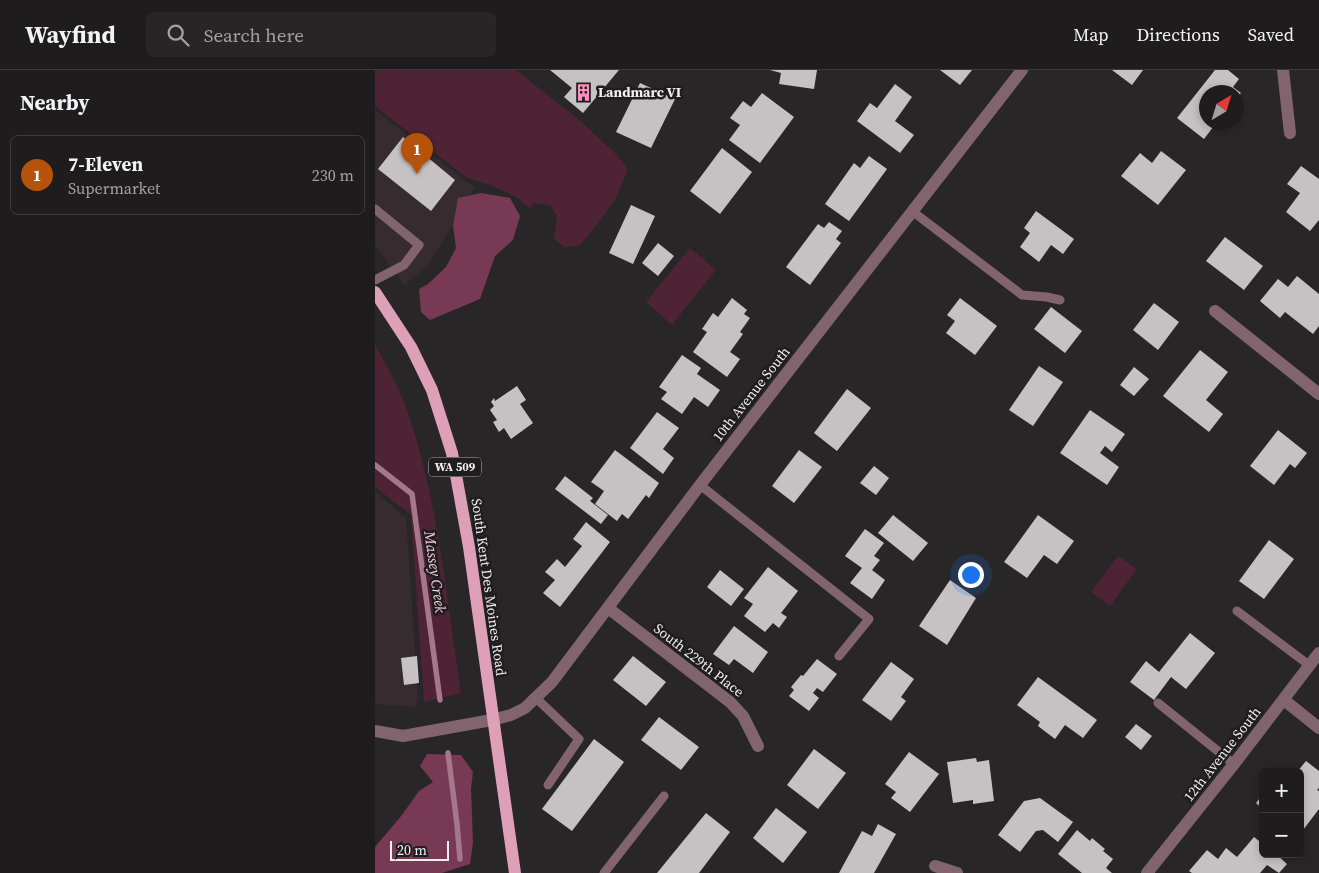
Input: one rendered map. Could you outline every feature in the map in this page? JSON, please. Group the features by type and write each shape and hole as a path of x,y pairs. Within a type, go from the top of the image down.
{"main road":[{"name":"South Kent Des Moines Road","path":"375,292 411,347 432,390 452,453 469,546 515,873"}],"street":[{"name":"10th Avenue South","path":"375,731 403,736 493,720 518,712 553,682 700,485 1022,70"},
{"path":"1283,70 1290,133"},
{"path":"1215,311 1319,394"},
{"name":"South 229th Place","path":"608,608 730,702 743,716 758,746"},
{"name":"12th Avenue South","path":"1147,873 1235,764 1319,653"},
{"path":"1284,700 1319,728"},
{"path":"935,866 957,873"}],"lane":[{"path":"375,208 419,245 404,265 375,280"},
{"path":"912,211 1022,295 1060,300"},
{"path":"700,485 869,618 839,656"},
{"path":"1237,611 1309,665"},
{"path":"536,698 579,739 548,785"},
{"path":"1158,703 1235,764"},
{"path":"604,873 664,796"}],"shaded area":[{"path":"375,70 516,70 577,118 616,154 628,170 615,200 579,246 564,247 554,239 557,216 550,205 534,203 529,208 518,198 488,184 467,178 375,106"},
{"path":"375,110 475,188 429,264 404,285 375,245"},
{"path":"481,193 510,198 520,216 513,240 495,256 480,299 430,320 421,312 419,289 428,284 446,267 456,248 453,226 458,198"},
{"path":"690,248 716,270 672,325 646,302"},
{"path":"375,344 405,404 427,481 441,552 461,693 424,702 411,515 375,487"},
{"path":"375,491 406,519 418,698 415,707 378,704 375,702"},
{"path":"1118,556 1137,569 1110,606 1091,592"},
{"path":"427,754 461,755 473,772 471,789 473,842 470,864 442,873 375,873 375,847 419,791 433,782 420,766"}],"building":[{"name":"Landmarc VI","path":"550,70 619,70 583,113 564,97 572,88"},
{"path":"770,70 817,70 814,89 779,84 781,73"},
{"path":"940,70 972,70 960,85"},
{"path":"1112,70 1143,70 1132,85"},
{"path":"1215,70 1228,70 1239,79 1234,85 1203,85"},
{"path":"640,83 675,99 651,148 616,132"},
{"path":"895,84 912,97 895,121 914,135 900,153 857,121 870,103 877,108"},
{"path":"1199,90 1199,130 1211,130 1204,139 1177,118"},
{"path":"762,93 794,117 760,163 729,140 740,125 730,118 743,101 751,107"},
{"path":"403,137 455,180 431,211 378,169"},
{"path":"722,148 752,172 720,214 690,191"},
{"path":"1161,151 1186,170 1158,205 1121,176 1140,153 1152,163"},
{"path":"869,156 887,169 849,221 825,204 854,163 860,168"},
{"path":"1301,166 1319,179 1319,220 1310,231 1286,212 1300,193 1287,184"},
{"path":"631,205 655,216 633,264 609,253"},
{"path":"1036,211 1074,239 1063,254 1051,245 1039,262 1020,247 1030,233 1024,228"},
{"path":"829,222 842,231 836,239 841,243 810,285 786,267 818,224 824,228"},
{"path":"1225,237 1263,266 1244,290 1206,261"},
{"path":"658,243 674,256 658,276 642,263"},
{"path":"1297,276 1319,294 1319,326 1313,334 1285,312 1280,318 1260,301 1278,279 1288,287"},
{"path":"732,298 747,310 744,314 750,318 740,332 743,334 730,352 740,359 727,377 693,352 707,332 702,329 713,313 718,317"},
{"path":"960,298 997,326 975,355 946,333 955,321 947,315"},
{"path":"1154,303 1179,322 1158,350 1133,330"},
{"path":"1051,307 1082,331 1065,353 1034,329"},
{"path":"1200,350 1228,372 1206,400 1223,414 1209,432 1163,396"},
{"path":"682,355 701,368 697,374 720,390 708,407 694,397 682,414 661,399 667,392 659,387"},
{"path":"1039,366 1063,382 1033,426 1009,410"},
{"path":"1134,367 1149,379 1134,396 1120,385"},
{"path":"517,386 526,400 520,404 533,423 511,439 504,428 499,432 493,422 497,420 490,410 494,406 491,402 494,398 495,401"},
{"path":"847,389 871,408 837,451 814,433"},
{"path":"1090,410 1125,434 1112,452 1105,446 1100,453 1119,467 1107,485 1060,453"},
{"path":"657,412 679,428 663,449 674,458 663,474 630,448"},
{"path":"1278,430 1307,453 1295,468 1290,464 1274,485 1250,466"},
{"path":"615,450 659,483 649,498 646,495 628,519 622,514 617,521 595,504 604,491 591,482"},
{"path":"799,450 822,467 794,503 772,486"},
{"path":"874,466 889,478 876,495 860,483"},
{"path":"565,476 593,498 590,501 608,515 601,524 555,489"},
{"path":"893,515 928,543 913,561 878,533"},
{"path":"1038,515 1074,541 1057,564 1044,555 1027,578 1004,562"},
{"path":"586,522 610,542 560,607 543,593 555,580 545,572 557,559 565,567 582,546 573,539"},
{"path":"865,529 884,543 874,556 880,560 872,570 885,580 872,599 850,583 862,568 845,556"},
{"path":"1269,540 1294,559 1264,599 1239,581"},
{"path":"768,567 798,591 781,613 787,617 779,628 773,623 765,632 744,616 753,604 744,598"},
{"path":"720,570 744,589 731,606 707,587"},
{"path":"950,580 976,598 947,645 919,626"},
{"path":"734,626 768,652 753,673 734,659 729,665 713,654"},
{"path":"1190,633 1215,653 1186,689 1171,677 1154,700 1130,682 1146,661 1159,672"},
{"path":"417,656 419,683 404,685 401,658"},
{"path":"633,656 666,682 646,706 613,680"},
{"path":"817,659 837,674 823,692 817,688 813,693 819,698 809,711 789,696 794,690 791,687"},
{"path":"891,662 914,679 901,697 906,701 891,721 862,700"},
{"path":"1038,677 1097,720 1083,738 1065,725 1055,739 1038,726 1040,722 1017,705"},
{"path":"659,717 699,747 681,770 641,740"},
{"path":"1136,724 1152,736 1141,750 1125,737"},
{"path":"594,739 624,762 572,831 542,809"},
{"path":"814,749 846,773 818,809 787,785"},
{"path":"909,752 939,774 910,812 891,798 896,792 885,784"},
{"path":"976,758 977,762 989,760 994,801 973,804 973,800 953,803 947,762"},
{"path":"1306,761 1319,771 1319,788 1317,790 1319,791 1319,809 1304,829 1304,768 1300,768"},
{"path":"1040,798 1073,822 1058,842 1043,830 1036,831 1020,852 998,835 1024,801"},
{"path":"776,808 807,832 783,863 753,838"},
{"path":"706,813 730,832 699,873 657,873"},
{"path":"878,824 896,834 874,873 839,873 862,831 872,836"},
{"path":"1077,830 1090,841 1092,838 1105,849 1103,851 1113,859 1106,868 1112,873 1082,873 1058,854"},
{"path":"1254,837 1259,841 1259,858 1280,858 1287,864 1279,873 1267,865 1260,873 1192,873 1189,871 1207,850 1218,859 1226,848 1237,857"}],"waterway":[{"name":"Massey Creek","path":"375,465 412,494 440,700"},
{"name":"Massey Creek","path":"448,753 460,859"}],"place":[{"name":"Landmarc VI","path":"584,92"},
{"name":"7-Eleven","path":"417,174"}]}
